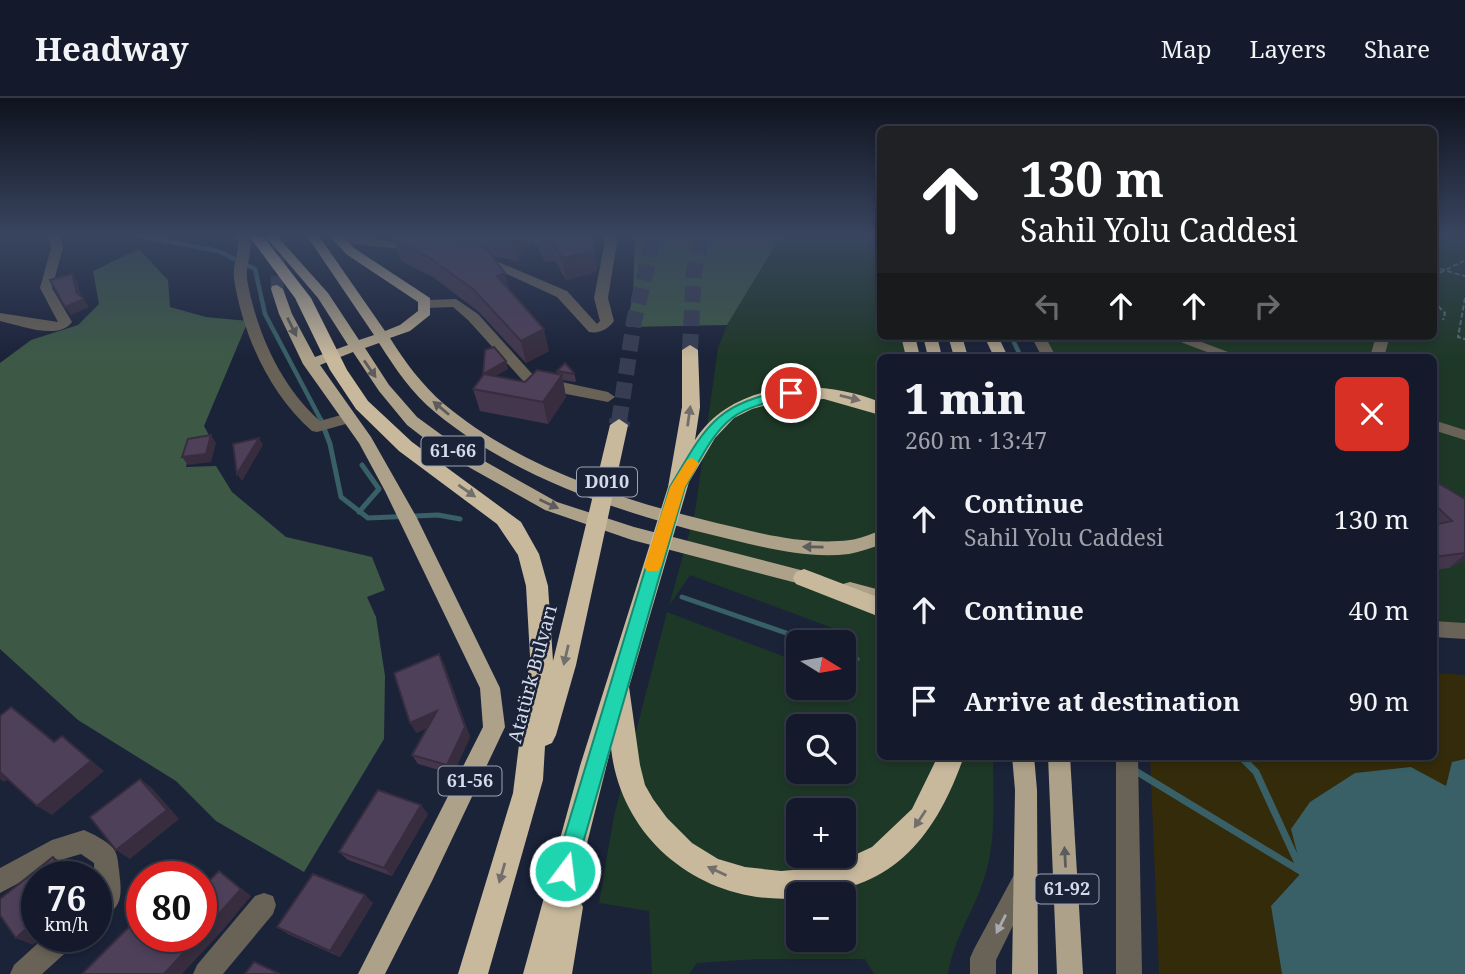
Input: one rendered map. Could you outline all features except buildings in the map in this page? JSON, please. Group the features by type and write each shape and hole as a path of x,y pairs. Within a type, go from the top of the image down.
{"highway":[{"path":"290,277 309,308 338,372 360,403 389,435 486,504 514,528 532,567 542,610 542,657 526,792"},
{"path":"538,974 593,766 678,487 691,407 690,350"},
{"path":"678,487 716,426 728,414 764,398 791,393 845,396 877,408"},
{"name":"Atatürk Bulvarı","path":"473,974 564,665 619,425"},
{"path":"804,578 877,607"},
{"path":"618,686 633,787 658,830 692,859 739,881 795,887 876,862 910,834 931,802 950,760"},
{"path":"556,974 593,766"}],"main road":[{"name":"61-66","path":"306,277 323,296 384,388 412,421 448,448 551,506 632,533 877,596"},
{"name":"61-66","path":"343,277 387,348 437,406 467,428 527,463 592,492 726,531 805,547 840,547 877,539"},
{"path":"310,365 405,328 425,312 426,304 390,277"},
{"name":"61-56","path":"277,289 282,307 310,365 333,423 378,460 490,688 494,727 430,862 371,974"},
{"name":"61-92","path":"1023,760 1026,790 1025,974"},
{"name":"61-92","path":"1059,760 1070,974"}],"street":[{"path":"0,317 57,328 63,325 65,322 46,288 49,277"},
{"path":"245,277 257,336 285,396 333,423"},
{"path":"525,277 562,294 594,329 603,326 607,321 601,298 605,277"},
{"path":"426,304 456,303 473,317 529,379 545,385 608,397"},
{"path":"1184,340 1225,354"},
{"path":"1437,426 1465,435"},
{"path":"1437,629 1465,631"},
{"path":"1128,760 1126,829 1129,974"},
{"path":"36,861 60,848 83,842 104,857 105,861"},
{"path":"0,881 21,869"},
{"name":"61-92","path":"983,974 983,958 1026,876"},
{"path":"206,974 264,905"},
{"path":"23,974 47,952"}],"path":[{"path":"1465,298 1458,337 1465,339"},
{"path":"1437,305 1445,313 1443,320"}],"shaded area":[{"path":"94,277 165,277 168,280 170,307 206,317 248,321 204,426 212,441 191,443 186,467 216,466 232,492 286,537 372,557 385,590 367,597 376,617 385,676 384,739 304,872 216,821 176,781 78,720 0,649 0,363 31,340 78,325 99,304"},
{"path":"634,277 756,277 727,325 627,327"},
{"path":"756,277 877,277 877,340 917,340 919,354 877,354 877,760 993,760 993,818 988,864 980,891 955,948 948,974 874,974 865,959 757,959 697,963 689,974 652,974 649,911 599,903 614,816 667,612 786,657 786,700 856,700 856,630 838,630 690,575 669,606 695,512 718,348 727,325"},
{"path":"1437,277 1465,277 1465,631 1437,629 1437,354 1047,354 1040,340 1437,340"},
{"path":"1465,759 1465,974 1282,974 1271,906 1302,872 1291,829 1310,802 1355,773 1411,767 1446,786 1452,762"}],"sand":[{"path":"1437,673 1465,675 1465,759 1452,762 1446,787 1302,872 1271,906 1282,974 1159,974 1150,760 1437,760"}],"waterway":[{"path":"257,277 265,314 321,420"},
{"path":"1013,340 1020,354"},
{"path":"321,420 330,444 341,497 360,511"},
{"path":"360,511 379,489 362,465"},
{"path":"360,511 368,518 438,515 460,519"},
{"path":"682,597 786,633"},
{"path":"1134,770 1302,872 1256,772 1244,760"}],"tunnel":[{"path":"277,277 277,289"},
{"path":"619,422 634,321 644,277"},
{"path":"690,350 694,277"},
{"path":"619,425 620,420"}],"slow traffic":[{"path":"653,567 678,487 692,463"}],"route":[{"path":"565,871 593,766 678,487 704,442 728,414 764,398 791,393"}]}
